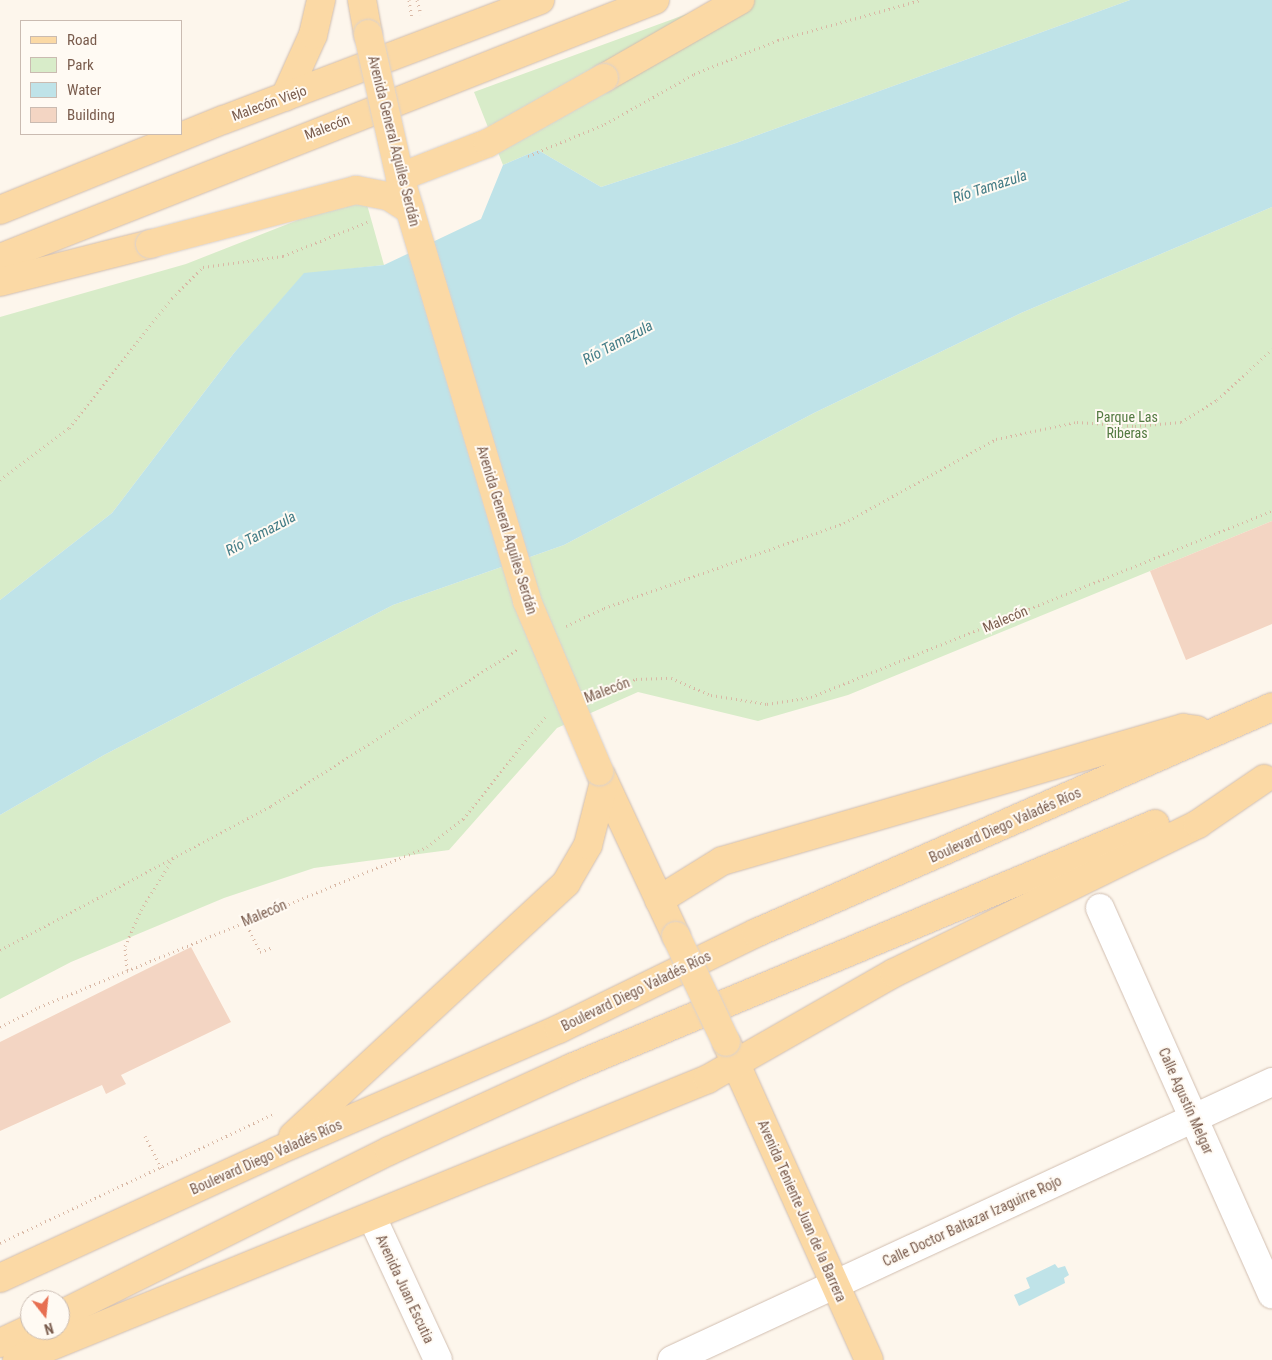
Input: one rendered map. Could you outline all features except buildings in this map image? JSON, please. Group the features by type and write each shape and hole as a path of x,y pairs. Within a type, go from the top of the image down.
{"main road":[{"path":"285,97 313,35 321,0"},
{"name":"Avenida General Aquiles Serdán","path":"362,0 400,176 528,601 602,777 730,1052"},
{"path":"485,0 529,5"},
{"name":"Malecón","path":"0,258 655,0"},
{"path":"400,176 488,143 740,0"},
{"name":"Malecón Viejo","path":"0,210 285,97 529,5"},
{"path":"0,282 356,190 388,196 410,210"},
{"name":"Boulevard Diego Valadés Ríos","path":"0,1278 277,1151 559,1029 756,933 1272,707"},
{"path":"659,900 722,861 1183,728 1213,732"},
{"path":"277,1151 566,883 588,845 602,777"},
{"path":"17,1360 372,1217 708,1078 730,1052 1198,824 1268,778"},
{"path":"70,1310 389,1151 571,1068 1268,778"},
{"name":"Avenida Teniente Juan de la Barrera","path":"730,1052 869,1360"},
{"path":"0,1343 20,1334"}],"street":[{"name":"Calle Agustín Melgar","path":"1100,908 1272,1294"},
{"name":"Calle Doctor Baltazar Izaguirre Rojo","path":"672,1360 1272,1082"},
{"name":"Avenida Juan Escutia","path":"372,1217 438,1360"}],"path":[{"path":"605,124 694,74 778,40 920,0"},
{"path":"0,479 69,428 172,298 203,267 283,256"},
{"path":"559,629 604,608 844,523 996,439 1077,422 1136,426 1181,422 1218,400 1272,349"},
{"name":"Malecón","path":"592,695 636,679 671,678 711,695 767,704 811,697 1272,511"},
{"path":"0,950 175,855 271,806 523,646"},
{"name":"Malecón","path":"0,1027 127,970 427,847 463,819 550,713"},
{"path":"127,970 125,946 141,910 175,855"},
{"path":"245,921 260,952 273,947"},
{"path":"145,1136 162,1169"}],"green space":[{"path":"725,0 1130,0 736,143 601,187 538,150 503,165 474,92"},
{"path":"364,194 384,265 304,274 234,353 112,513 0,600 0,317 186,264"},
{"name":"Parque Las Riberas","path":"1272,207 1272,521 848,695 758,721 638,692 557,728 449,850 314,868 224,898 71,962 0,999 0,815 104,755 393,605 564,545 814,413 1021,313"}],"water":[{"name":"Río Tamazula","path":"1130,0 1272,0 1272,207 1021,313 814,413 564,545 393,605 104,755 0,815 0,600 112,513 234,353 304,273 384,265 481,219 503,165 538,150 601,187 736,143"},
{"path":"1055,1264 1058,1268 1065,1266 1069,1275 1064,1278 1065,1283 1019,1306 1014,1295 1030,1288 1026,1278"}]}
